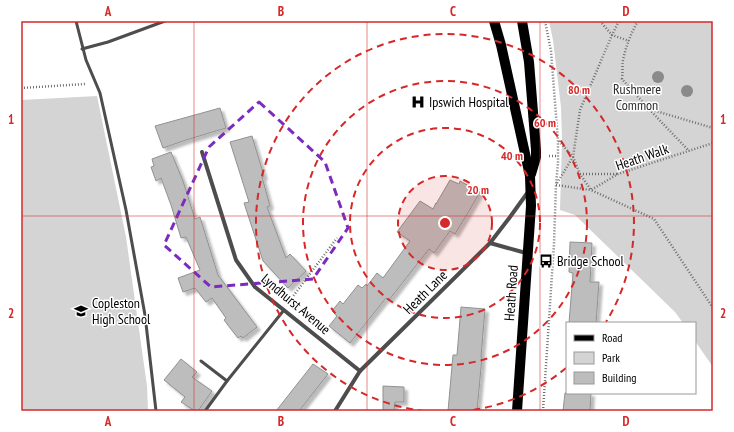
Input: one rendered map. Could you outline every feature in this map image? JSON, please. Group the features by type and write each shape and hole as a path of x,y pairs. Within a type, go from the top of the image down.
{"main road":[{"name":"Heath Road","path":"494,21 501,45 530,176 531,188 528,253 516,411"},
{"name":"Heath Road","path":"522,21 529,62 536,150 536,157 530,176"}],"street":[{"name":"Lyndhurst Avenue","path":"202,152 236,260 254,287 360,371"},
{"name":"Heath Lane","path":"335,411 360,371 490,243 531,188"},
{"path":"490,243 528,253"}],"lane":[{"path":"76,21 82,49 100,93 126,210 145,315 156,411"},
{"path":"82,49 108,42 165,21"},
{"path":"205,411 284,310"},
{"path":"201,361 227,381"}],"path":[{"path":"543,411 558,163 558,141 551,52 545,21"},
{"path":"600,21 612,35 629,40"},
{"path":"556,185 573,157 580,110 619,21"},
{"path":"638,21 629,40 623,60 622,79 689,151"},
{"path":"21,88 85,84 100,93"},
{"path":"648,108 713,128"},
{"path":"558,141 573,157 580,174 591,190"},
{"name":"Heath Walk","path":"591,190 618,174 713,144"},
{"path":"580,174 618,174"},
{"path":"556,185 591,190 654,219 713,308"},
{"path":"284,310 337,238"}],"highlighted area":[{"path":"259,102 325,162 348,228 313,279 211,287 164,245 209,147"}],"green space":[{"name":"Rushmere Common","path":"549,21 713,21 713,367 696,342 696,322 682,322 675,312 575,215 560,210 562,140 561,107 553,40"},
{"name":"Copleston High School","path":"97,96 126,237 147,386 148,411 21,411 21,100"}],"building":[{"path":"220,108 226,128 163,148 155,126"},
{"path":"252,136 264,176 262,177 270,206 267,207 286,258 290,254 306,271 288,288 263,261 244,203 249,202 230,142"},
{"path":"171,152 183,181 195,219 200,217 218,275 257,327 243,338 241,336 238,338 224,320 226,318 212,298 206,302 195,288 183,292 178,278 200,270 186,237 181,238 161,178 156,181 151,167 154,166 152,159"},
{"path":"450,180 459,184 460,181 480,192 455,234 450,231 434,253 429,249 389,300 386,298 350,343 329,326 337,316 332,311 340,301 343,304 358,285 362,288 366,284 367,286 377,273 383,278 410,241 397,232 420,201 433,209"},
{"path":"570,242 592,243 590,282 599,282 596,322 569,322 573,273 569,272"},
{"path":"461,307 485,309 477,411 448,411 453,355 457,355"},
{"path":"181,359 197,372 192,377 212,391 198,411 195,411 181,402 185,397 164,380"},
{"path":"313,364 328,374 299,411 276,411"},
{"path":"383,386 404,387 404,402 395,402 394,411 383,411"},
{"path":"565,393 591,394 590,411 563,411"}],"place":[{"name":"Ipswich Hospital","path":"418,102"},
{"name":"Bridge School","path":"546,261"},
{"name":"Copleston High School","path":"81,311"}]}
